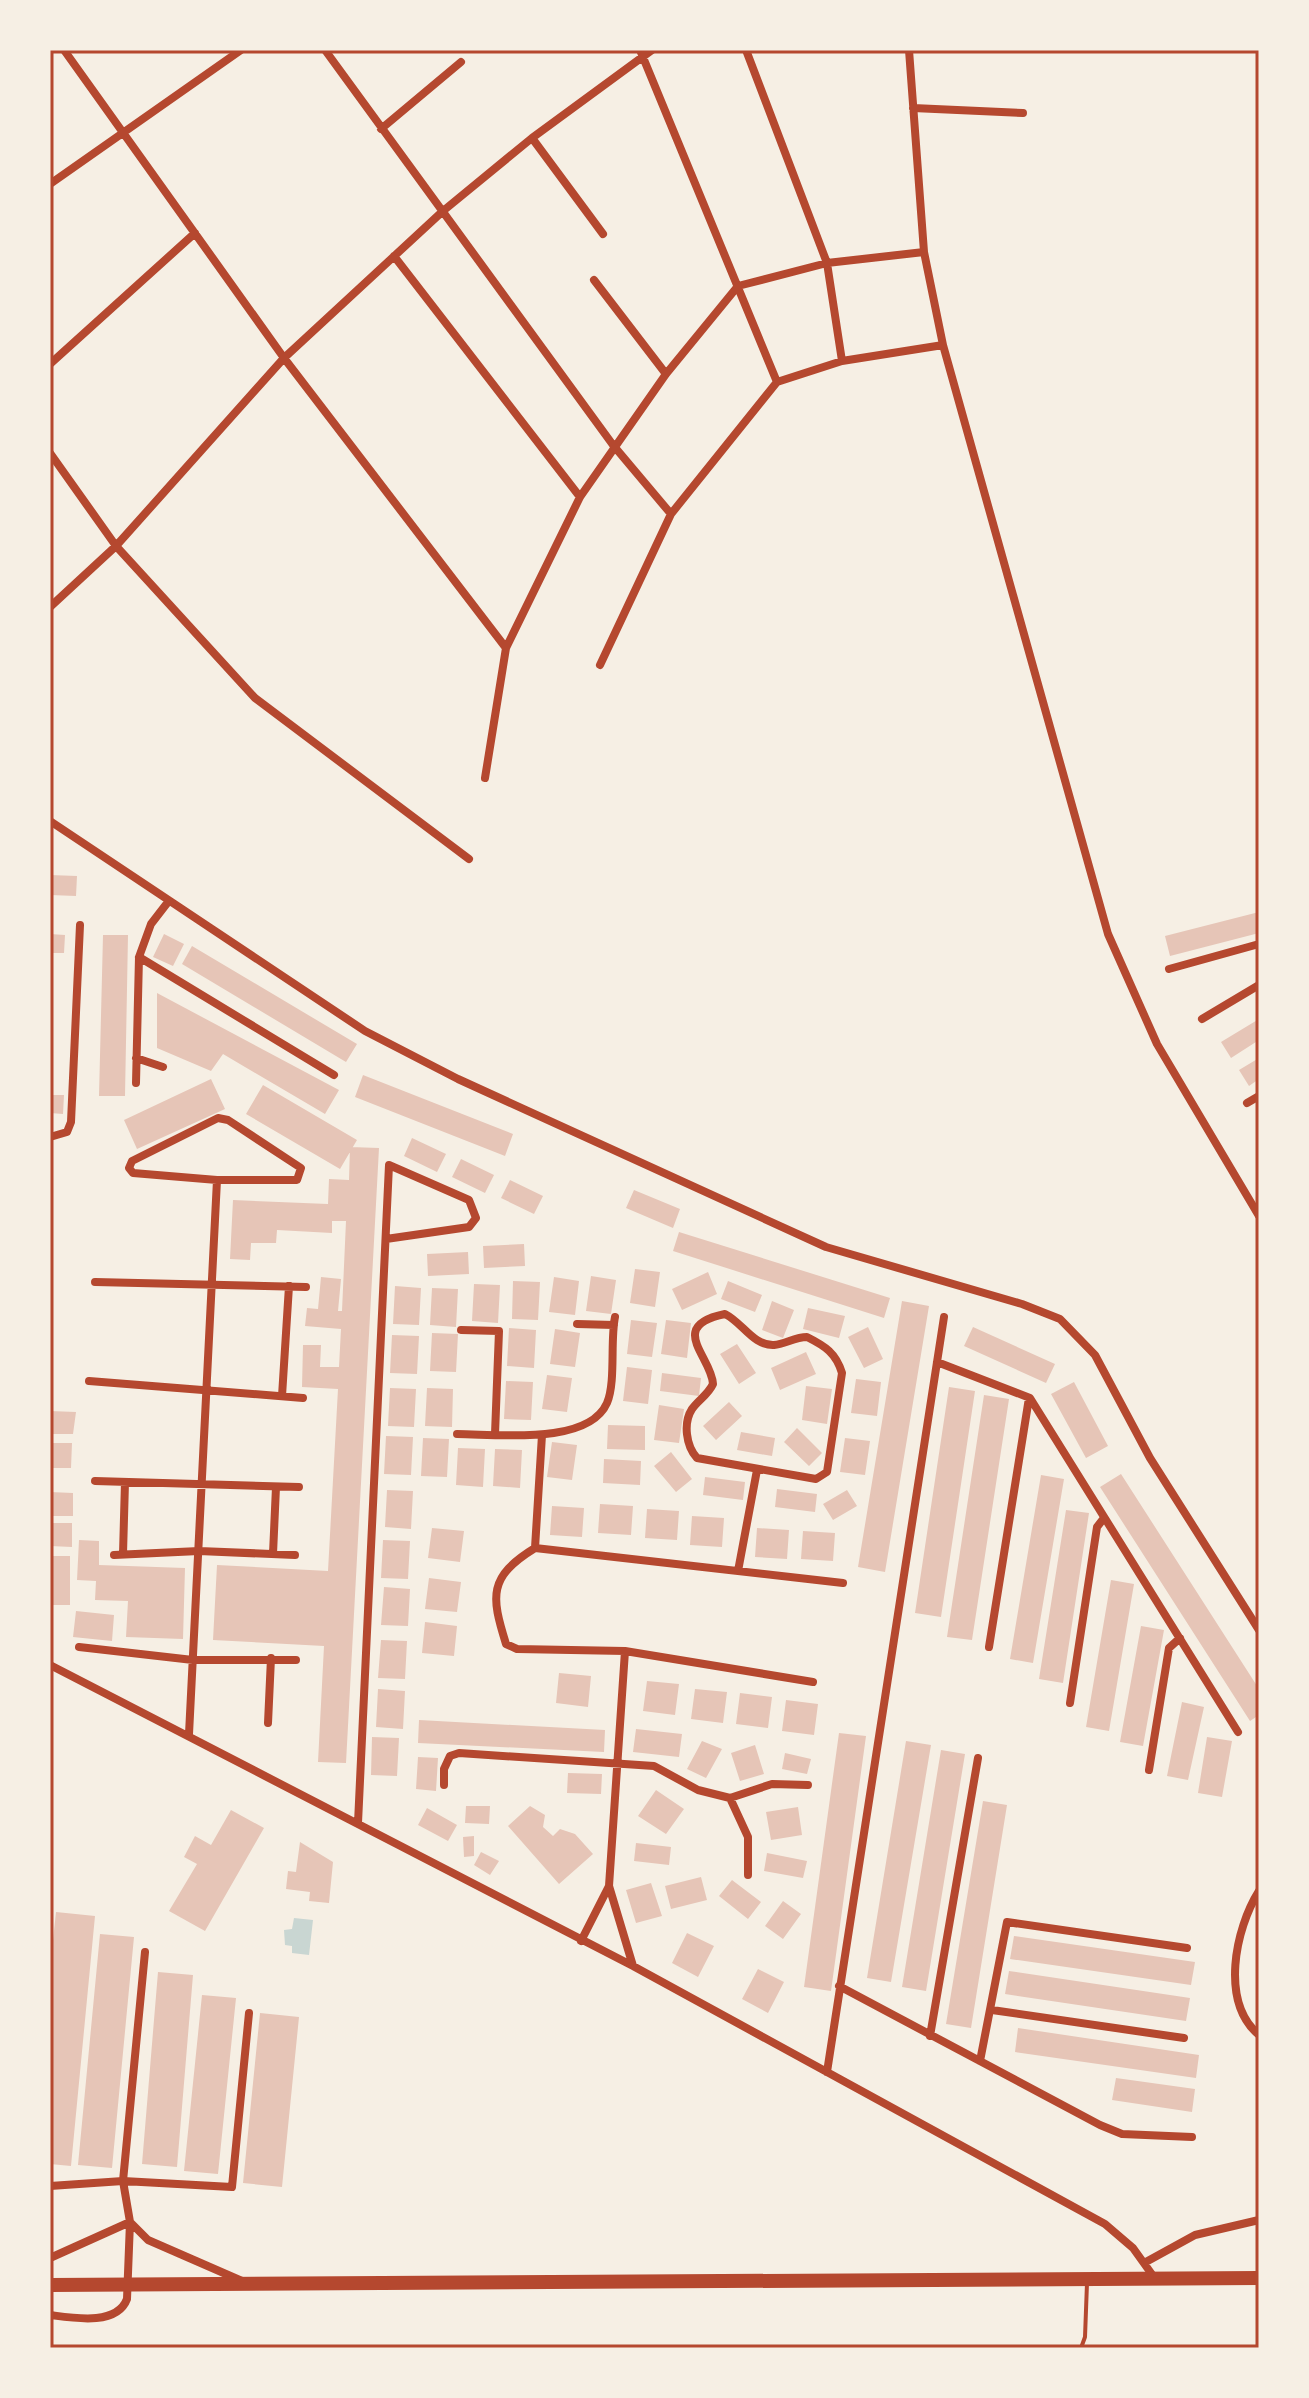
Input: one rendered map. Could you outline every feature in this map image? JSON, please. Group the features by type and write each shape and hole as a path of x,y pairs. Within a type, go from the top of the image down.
{"highway":[{"path":"50,2285 1259,2278"}],"street":[{"path":"64,50 284,358 506,648"},
{"path":"52,179 241,50"},
{"path":"325,50 613,445 671,514"},
{"path":"50,607 116,546 284,358 394,256 532,138 641,53 652,50"},
{"path":"746,50 827,263 842,361"},
{"path":"909,50 924,252 943,345 1108,934 1157,1044 1259,1216"},
{"path":"641,53 777,382"},
{"path":"381,129 461,62"},
{"path":"913,108 1023,113"},
{"path":"532,138 603,234"},
{"path":"50,364 195,233"},
{"path":"485,778 506,648 580,497 613,445 666,374 738,286 827,263 924,252"},
{"path":"394,256 580,497"},
{"path":"594,280 666,374"},
{"path":"600,665 671,514 777,382 842,361 943,345"},
{"path":"50,453 116,546 255,698 469,859"},
{"path":"50,821 365,1031 458,1079 826,1247 1022,1304 1060,1319 1095,1355 1150,1458 1259,1630"},
{"path":"136,1083 139,957 151,924 168,902"},
{"path":"50,1137 67,1132 71,1122 80,925"},
{"path":"1169,969 1259,944"},
{"path":"139,957 334,1075"},
{"path":"1202,1019 1259,985"},
{"path":"136,1058 163,1067"},
{"path":"1247,1103 1259,1096"},
{"path":"218,1118 228,1120 301,1168 297,1180 217,1180 133,1173 129,1168 132,1161 218,1118"},
{"path":"358,1823 389,1165 474,1205 476,1218 469,1227 386,1239"},
{"path":"189,1734 217,1180"},
{"path":"95,1282 306,1287"},
{"path":"282,1396 289,1286"},
{"path":"725,1314 741,1322 755,1340 775,1345 807,1337 826,1347 838,1359 842,1373 827,1472 816,1479 757,1470 697,1458 687,1438 691,1411 713,1384 695,1339 699,1326 709,1317 725,1314"},
{"path":"827,2072 944,1317"},
{"path":"457,1434 542,1435 577,1428 594,1419 608,1402 614,1321 577,1324"},
{"path":"461,1330 499,1331 495,1434"},
{"path":"937,1362 1030,1398 1238,1732"},
{"path":"89,1381 303,1398"},
{"path":"989,1647 1030,1398"},
{"path":"535,1548 542,1435"},
{"path":"738,1571 757,1470"},
{"path":"95,1481 299,1487"},
{"path":"125,1482 119,1554 199,1551 295,1555"},
{"path":"273,1554 276,1487"},
{"path":"1070,1703 1097,1527 1104,1518"},
{"path":"813,1682 625,1651 517,1649 506,1644 494,1605 495,1591 516,1560 535,1548 843,1583"},
{"path":"1149,1770 1169,1648 1180,1638"},
{"path":"79,1647 193,1660 296,1660"},
{"path":"625,1651 609,1886 633,1966"},
{"path":"268,1723 271,1658"},
{"path":"50,1665 189,1734 633,1966 1105,2224 1133,2248 1156,2280"},
{"path":"444,1785 444,1769 450,1756 459,1753 654,1766 698,1790 730,1798 772,1784 808,1785"},
{"path":"930,2036 978,1758"},
{"path":"730,1798 748,1837 748,1875"},
{"path":"581,1941 609,1886"},
{"path":"1259,1891 1248,1908 1236,1955 1237,2000 1259,2035"},
{"path":"980,2061 1007,1922 1187,1948"},
{"path":"50,2315 97,2317 115,2314 124,2308 129,2286 130,2222 123,2181 145,1952"},
{"path":"839,1986 1122,2134 1192,2137"},
{"path":"992,2010 1184,2038"},
{"path":"50,2186 123,2181 232,2187 249,2013"},
{"path":"1144,2263 1195,2235 1259,2220"},
{"path":"50,2258 130,2222"},
{"path":"130,2222 148,2240 251,2284"}],"lane":[{"path":"1081,2348 1085,2337 1087,2280"}],"shaded area":[{"path":"294,1918 313,1920 309,1955 292,1953 292,1946 285,1945 284,1930 292,1929"}],"building":[{"path":"50,875 77,876 76,896 50,895"},
{"path":"1259,912 1259,933 1170,956 1165,936"},
{"path":"50,934 65,935 64,953 50,953"},
{"path":"164,934 184,944 173,966 153,957"},
{"path":"103,935 128,935 125,1096 99,1096"},
{"path":"192,946 357,1044 346,1062 182,964"},
{"path":"157,993 339,1090 325,1114 223,1054 211,1071 157,1048"},
{"path":"1259,1019 1259,1040 1231,1058 1221,1042"},
{"path":"1259,1058 1259,1079 1249,1086 1239,1070"},
{"path":"363,1075 513,1134 505,1156 355,1097"},
{"path":"211,1079 225,1109 137,1149 124,1120"},
{"path":"263,1085 357,1140 340,1169 246,1114"},
{"path":"50,1095 64,1095 63,1114 50,1113"},
{"path":"412,1138 446,1154 437,1172 404,1156"},
{"path":"350,1147 379,1148 346,1763 318,1762 324,1646 213,1640 217,1565 328,1571 338,1389 302,1387 303,1345 321,1345 320,1367 339,1367 341,1329 305,1326 307,1308 318,1309 321,1277 341,1279 338,1311 342,1311 346,1221 332,1221 332,1233 277,1230 276,1243 251,1243 250,1260 230,1259 233,1200 328,1204 329,1179 349,1180"},
{"path":"461,1159 494,1175 485,1193 452,1177"},
{"path":"510,1180 543,1196 534,1214 501,1198"},
{"path":"634,1190 680,1209 673,1228 626,1208"},
{"path":"679,1232 890,1298 884,1318 673,1251"},
{"path":"524,1244 525,1266 484,1268 483,1246"},
{"path":"468,1252 469,1274 428,1276 427,1254"},
{"path":"635,1269 660,1272 655,1307 630,1303"},
{"path":"708,1272 717,1294 682,1310 672,1289"},
{"path":"591,1276 616,1280 611,1314 586,1311"},
{"path":"554,1277 579,1281 575,1315 549,1312"},
{"path":"513,1281 540,1282 538,1320 512,1319"},
{"path":"728,1281 762,1295 755,1312 721,1299"},
{"path":"474,1284 500,1285 498,1323 472,1321"},
{"path":"395,1286 421,1288 419,1325 393,1324"},
{"path":"432,1288 458,1289 456,1327 430,1325"},
{"path":"772,1301 794,1310 783,1338 762,1330"},
{"path":"902,1301 929,1306 885,1572 858,1567"},
{"path":"808,1308 845,1316 839,1338 803,1329"},
{"path":"631,1320 657,1323 652,1357 627,1354"},
{"path":"666,1320 691,1323 687,1358 661,1354"},
{"path":"868,1327 883,1359 864,1368 848,1337"},
{"path":"973,1327 1055,1364 1046,1383 964,1346"},
{"path":"509,1328 536,1330 534,1368 507,1366"},
{"path":"555,1329 580,1333 575,1367 550,1364"},
{"path":"432,1333 458,1334 456,1372 430,1371"},
{"path":"392,1335 419,1336 417,1374 390,1373"},
{"path":"737,1344 756,1373 739,1384 720,1354"},
{"path":"806,1352 816,1374 780,1390 771,1368"},
{"path":"627,1367 652,1370 648,1404 623,1401"},
{"path":"662,1373 701,1378 699,1396 660,1391"},
{"path":"547,1375 572,1378 567,1412 542,1409"},
{"path":"856,1379 881,1382 877,1416 851,1413"},
{"path":"506,1381 533,1382 531,1420 504,1419"},
{"path":"1074,1382 1108,1446 1086,1458 1051,1394"},
{"path":"806,1386 832,1389 827,1424 802,1420"},
{"path":"949,1387 975,1391 941,1617 915,1613"},
{"path":"390,1388 416,1389 414,1427 388,1426"},
{"path":"427,1388 453,1389 452,1427 425,1426"},
{"path":"984,1395 1009,1399 972,1640 947,1637"},
{"path":"729,1402 742,1416 716,1440 703,1426"},
{"path":"659,1405 684,1409 679,1443 654,1440"},
{"path":"50,1411 76,1412 73,1434 50,1434"},
{"path":"608,1425 645,1426 645,1450 607,1449"},
{"path":"797,1428 822,1453 809,1466 784,1442"},
{"path":"741,1432 775,1438 772,1456 737,1450"},
{"path":"386,1436 413,1437 411,1475 384,1474"},
{"path":"423,1438 449,1439 447,1477 421,1476"},
{"path":"845,1438 870,1441 865,1475 840,1472"},
{"path":"552,1442 577,1445 572,1480 547,1477"},
{"path":"50,1443 72,1443 71,1468 50,1468"},
{"path":"458,1448 485,1449 483,1487 456,1485"},
{"path":"495,1449 522,1450 520,1488 493,1486"},
{"path":"671,1452 692,1479 676,1492 654,1466"},
{"path":"604,1459 641,1461 640,1485 603,1483"},
{"path":"1121,1474 1259,1689 1259,1715 1250,1721 1100,1487"},
{"path":"1041,1475 1064,1479 1033,1663 1010,1659"},
{"path":"705,1477 745,1482 743,1500 703,1495"},
{"path":"777,1489 817,1494 815,1512 775,1507"},
{"path":"387,1490 413,1491 411,1529 385,1527"},
{"path":"847,1490 857,1506 833,1520 823,1504"},
{"path":"50,1492 73,1493 73,1516 50,1516"},
{"path":"600,1504 633,1506 631,1535 598,1533"},
{"path":"552,1506 584,1508 582,1537 550,1535"},
{"path":"647,1509 679,1511 677,1540 645,1538"},
{"path":"1066,1510 1089,1513 1063,1683 1039,1679"},
{"path":"692,1516 724,1518 722,1547 690,1545"},
{"path":"50,1523 72,1523 72,1547 50,1546"},
{"path":"432,1528 464,1531 460,1562 428,1558"},
{"path":"757,1528 789,1530 787,1559 755,1557"},
{"path":"803,1531 835,1533 833,1561 801,1559"},
{"path":"79,1540 99,1541 99,1565 185,1568 183,1639 126,1637 128,1601 95,1600 96,1581 77,1580"},
{"path":"383,1540 410,1541 408,1579 381,1578"},
{"path":"50,1556 70,1556 70,1605 50,1605"},
{"path":"429,1578 461,1582 457,1612 425,1609"},
{"path":"1111,1580 1134,1584 1109,1731 1086,1727"},
{"path":"384,1587 410,1589 408,1626 381,1625"},
{"path":"76,1611 114,1615 112,1641 73,1637"},
{"path":"425,1622 457,1626 454,1656 422,1653"},
{"path":"1141,1626 1164,1630 1143,1746 1120,1742"},
{"path":"381,1640 407,1641 405,1679 378,1678"},
{"path":"559,1673 591,1676 588,1707 556,1703"},
{"path":"647,1681 679,1684 675,1715 643,1711"},
{"path":"378,1689 405,1691 403,1729 376,1727"},
{"path":"695,1689 727,1692 723,1723 691,1719"},
{"path":"740,1693 772,1697 768,1728 736,1724"},
{"path":"786,1700 818,1704 814,1735 782,1731"},
{"path":"1182,1702 1204,1707 1188,1780 1167,1776"},
{"path":"419,1720 605,1730 604,1752 418,1743"},
{"path":"636,1729 682,1734 679,1757 633,1752"},
{"path":"839,1733 866,1736 831,1991 804,1987"},
{"path":"372,1737 399,1738 397,1776 371,1775"},
{"path":"1207,1737 1232,1741 1222,1797 1198,1793"},
{"path":"702,1741 722,1749 706,1778 687,1769"},
{"path":"906,1741 931,1745 891,1982 867,1978"},
{"path":"755,1745 764,1774 740,1781 731,1753"},
{"path":"941,1750 965,1754 926,1991 902,1987"},
{"path":"785,1753 811,1759 807,1774 782,1769"},
{"path":"418,1757 438,1758 436,1791 416,1789"},
{"path":"568,1773 602,1774 601,1794 567,1793"},
{"path":"656,1790 684,1809 666,1834 638,1816"},
{"path":"983,1801 1007,1805 971,2028 946,2024"},
{"path":"466,1806 490,1806 489,1824 465,1823"},
{"path":"530,1806 545,1815 543,1827 553,1836 560,1829 575,1834 593,1854 559,1884 508,1826"},
{"path":"798,1807 802,1835 771,1840 766,1812"},
{"path":"427,1808 457,1825 448,1841 418,1825"},
{"path":"231,1810 264,1828 205,1931 169,1911 197,1864 184,1857 195,1836 211,1845"},
{"path":"474,1836 474,1856 464,1857 463,1837"},
{"path":"300,1842 333,1862 329,1903 309,1901 310,1892 286,1889 288,1871 296,1872"},
{"path":"636,1843 671,1847 669,1865 634,1861"},
{"path":"481,1852 499,1861 490,1875 474,1865"},
{"path":"767,1853 807,1861 803,1878 764,1871"},
{"path":"701,1877 707,1900 671,1909 665,1886"},
{"path":"732,1880 761,1902 748,1919 719,1896"},
{"path":"651,1883 662,1916 636,1923 626,1890"},
{"path":"783,1901 801,1914 783,1939 765,1926"},
{"path":"56,1912 95,1916 71,2166 50,2164 50,1968"},
{"path":"687,1933 714,1946 698,1977 672,1963"},
{"path":"100,1934 134,1937 112,2168 78,2165"},
{"path":"1014,1936 1195,1962 1191,1985 1010,1959"},
{"path":"758,1969 784,1982 768,2013 742,1999"},
{"path":"1009,1971 1190,1998 1186,2021 1005,1994"},
{"path":"158,1972 193,1975 177,2167 142,2164"},
{"path":"202,1995 236,1998 218,2174 184,2171"},
{"path":"260,2013 299,2017 282,2187 243,2183"},
{"path":"1018,2028 1199,2055 1196,2078 1015,2052"},
{"path":"1116,2078 1195,2089 1192,2112 1112,2100"}]}
